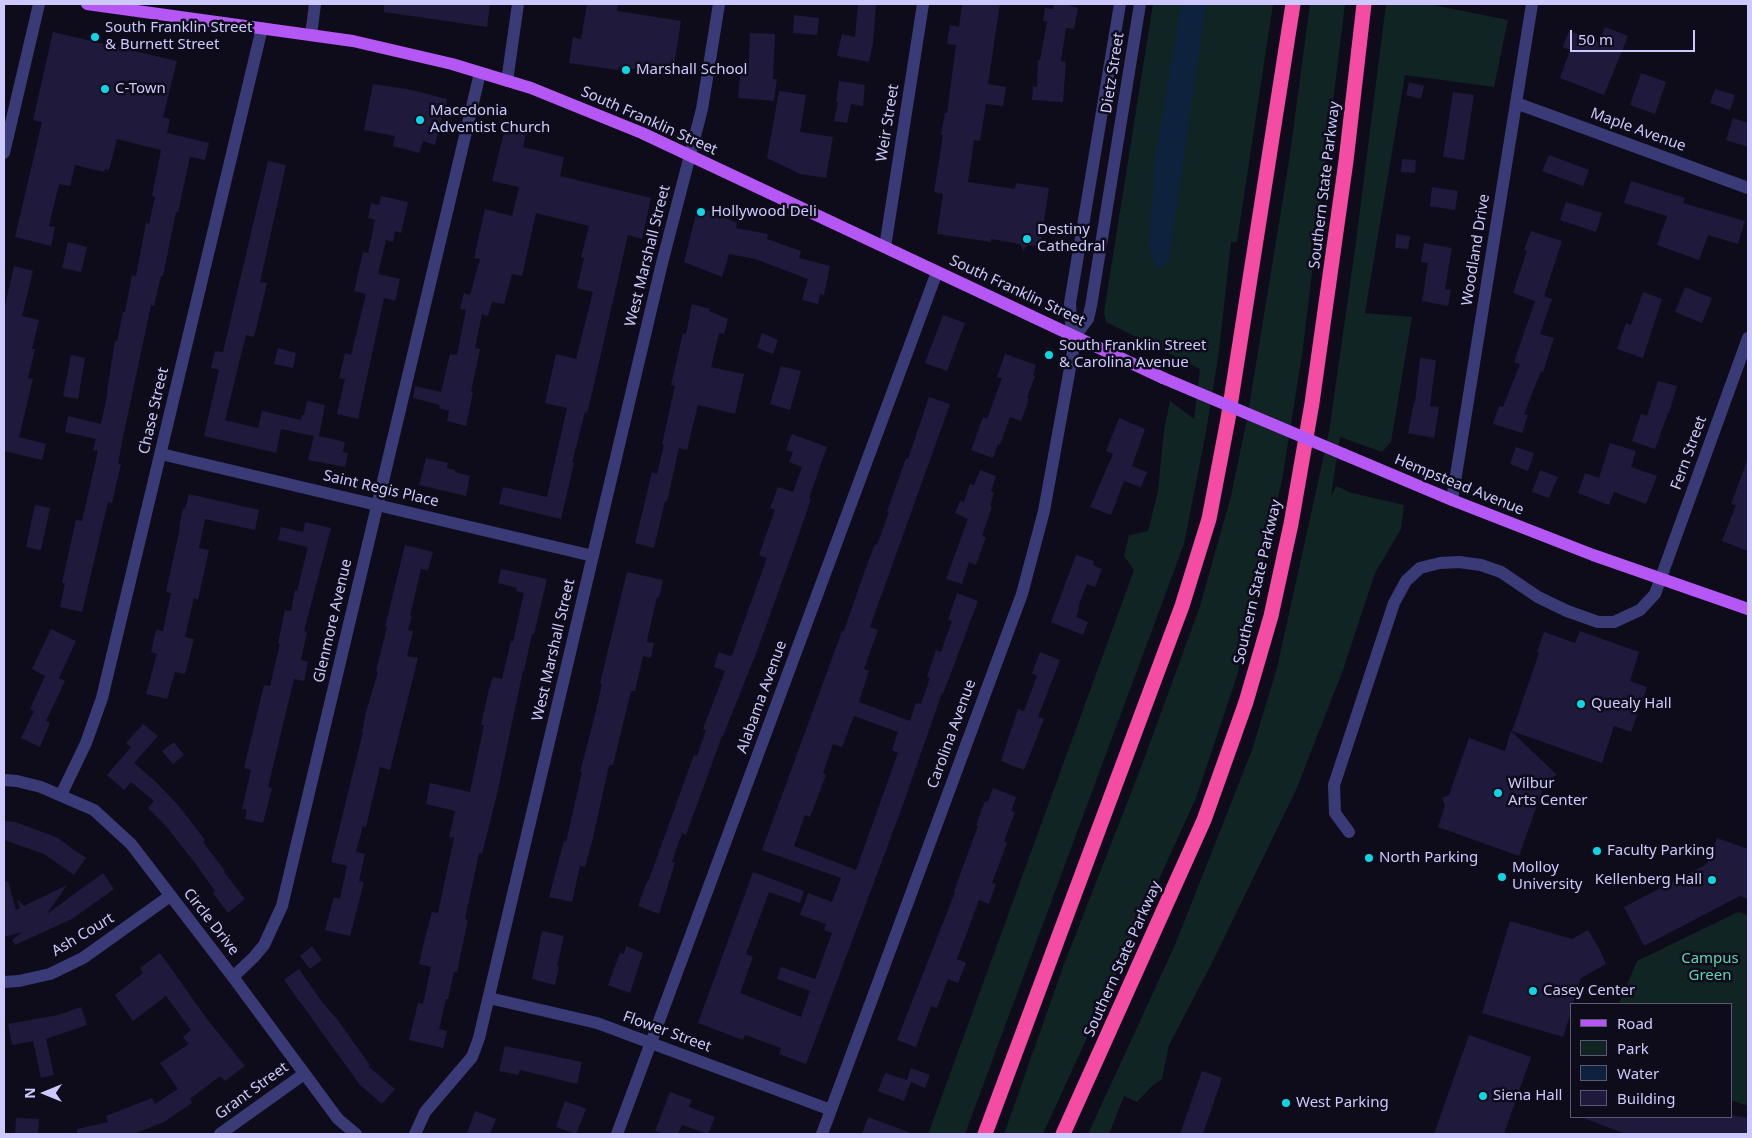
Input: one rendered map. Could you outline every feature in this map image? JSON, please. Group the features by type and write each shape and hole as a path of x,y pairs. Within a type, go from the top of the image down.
{"highway":[{"path":"985,1134 1182,606 1209,519 1228,419 1293,4"},
{"name":"Southern State Parkway","path":"1063,1134 1204,820 1236,733 1269,624 1292,524 1312,403 1346,161 1364,4"}],"main road":[{"name":"South Franklin Street","path":"87,4 115,6 353,41 452,64 531,88 642,133 937,272 1076,335 1163,378"},
{"name":"Hempstead Avenue","path":"1163,378 1452,500 1593,555 1748,609"}],"street":[{"path":"4,154 39,4"},
{"path":"311,35 315,4"},
{"path":"507,81 518,4"},
{"name":"West Marshall Street","path":"415,1134 425,1112 472,1057 479,1038 662,263 702,109 719,4"},
{"name":"Weir Street","path":"885,247 923,4"},
{"name":"Dietz Street","path":"1076,335 1072,324 1070,303 1120,4"},
{"name":"Dietz Street","path":"1076,335 1088,319 1091,306 1140,4"},
{"name":"Woodland Drive","path":"1452,500 1532,4"},
{"name":"Chase Street","path":"61,795 86,743 102,698 262,28"},
{"name":"Glenmore Avenue","path":"233,976 254,958 264,945 282,906 480,73"},
{"name":"Maple Avenue","path":"1516,103 1748,188"},
{"path":"1097,143 1118,147"},
{"name":"Alabama Avenue","path":"617,1134 937,272"},
{"name":"Carolina Avenue","path":"822,1134 1022,594 1044,511 1076,335"},
{"name":"Fern Street","path":"1349,832 1335,813 1334,786 1394,603 1406,581 1420,568 1459,562 1481,565 1501,572 1542,599 1567,611 1598,622 1614,622 1640,610 1654,594 1661,578 1748,338"},
{"name":"Saint Regis Place","path":"161,454 594,556"},
{"name":"Circle Drive","path":"4,780 41,787 94,810 131,844 233,976 338,1119 356,1134"},
{"name":"Ash Court","path":"4,982 19,981 50,974 83,958 170,896"},
{"name":"Flower Street","path":"489,998 597,1024 831,1110"},
{"name":"Grant Street","path":"220,1134 304,1074"}],"green space":[{"path":"1153,4 1273,4 1237,242 1231,242 1219,351 1206,432 1184,544 965,1134 928,1134 1134,570 1124,556 1129,535 1148,531 1158,491 1164,430 1170,401 1194,419 1200,369 1106,322 1104,312"},
{"path":"1310,4 1345,4 1302,355 1282,480 1237,676 1196,798 1043,1134 1004,1134 1063,967 1143,762 1200,606 1231,496 1247,419 1289,161"},
{"path":"1386,4 1428,4 1508,20 1494,87 1405,75 1365,313 1412,317 1391,442 1382,452 1340,437 1331,496 1336,486 1352,493 1404,505 1401,529 1375,573 1343,670 1296,790 1211,965 1169,1045 1162,1079 1152,1086 1137,1102 1124,1096 1109,1134 1088,1134 1175,945 1252,750 1277,668 1329,432 1355,249"},
{"name":"Campus Green","path":"1738,912 1748,915 1748,1106 1732,1100 1732,1003 1619,1003 1637,961"}],"water":[{"path":"1181,4 1206,4 1169,261 1157,269 1149,248 1155,158"}],"building":[{"path":"384,4 490,4 487,27 384,12"},
{"path":"587,4 618,4 617,11 681,21 673,72 653,68 652,72 619,67 618,70 569,63 573,37 581,39"},
{"path":"858,4 876,5 873,43 869,62 837,56 842,34 855,37"},
{"path":"962,4 1000,4 988,84 1006,87 1003,106 986,104 980,141 974,140 968,182 1015,189 1016,183 1049,188 1040,247 1028,245 1023,251 1020,244 937,234 943,194 934,192 943,135 941,135 945,113 947,113 956,45 947,44 950,25 959,27"},
{"path":"1054,4 1071,4 1071,6 1078,8 1074,29 1066,28 1061,61 1066,62 1063,102 1032,100 1033,86 1037,87 1038,60 1040,60 1047,22 1043,21 1045,8 1053,9"},
{"path":"794,15 819,18 817,35 793,33"},
{"path":"1605,27 1628,36 1604,95 1560,78 1570,50 1563,47 1569,31 1599,42"},
{"path":"53,32 177,61 163,117 170,119 167,133 209,143 205,160 190,157 163,276 161,276 154,306 151,305 123,437 118,464 121,464 112,503 108,502 82,612 60,607 65,583 62,583 76,520 82,521 98,451 93,450 96,439 65,432 68,416 101,424 115,341 117,342 123,312 125,312 132,275 136,276 146,223 149,224 155,197 152,196 161,150 117,139 109,170 105,169 104,172 75,165 70,186 59,184 49,226 55,227 51,246 15,237 42,122 33,120"},
{"path":"750,33 775,34 773,79 777,79 774,101 738,98 740,75 748,76"},
{"path":"1641,73 1666,82 1655,114 1630,105"},
{"path":"839,81 865,85 863,106 851,104 847,123 834,121 838,102 836,102"},
{"path":"1409,82 1424,86 1421,99 1406,95"},
{"path":"373,84 407,89 447,99 435,145 423,141 419,153 393,146 395,136 364,130"},
{"path":"1715,89 1735,95 1730,110 1710,103"},
{"path":"779,91 806,95 800,132 833,137 826,178 800,174 767,158"},
{"path":"1453,92 1474,95 1464,160 1443,157"},
{"path":"1733,118 1748,123 1748,147 1726,140"},
{"path":"507,124 525,129 524,134 526,134 523,147 564,157 560,176 651,198 642,239 628,235 592,393 587,413 585,412 572,463 574,463 561,519 499,504 503,487 547,497 567,408 545,403 556,354 576,359 593,292 577,288 584,258 581,257 589,226 536,213 522,276 512,274 504,304 492,302 488,316 482,314 475,348 480,349 466,426 447,421 449,411 439,408 440,405 413,398 415,386 441,392 450,354 457,355 466,310 460,309 464,293 470,295 480,259 474,258 485,209 512,216 519,187 492,181"},
{"path":"1549,155 1589,170 1583,186 1542,171"},
{"path":"1402,159 1416,160 1415,173 1401,172"},
{"path":"268,161 286,165 260,282 267,283 254,337 246,335 225,420 258,428 262,411 301,420 307,401 325,405 319,436 345,442 343,452 348,453 345,467 308,460 314,436 281,429 276,453 204,436 219,370 211,368 215,351 223,352"},
{"path":"1631,181 1685,198 1683,203 1745,221 1738,244 1708,235 1699,260 1657,245 1667,216 1624,203"},
{"path":"1432,187 1458,191 1455,210 1430,206"},
{"path":"381,196 408,202 401,233 395,231 393,242 386,240 378,274 400,279 395,301 384,298 358,419 337,414 345,379 339,378 345,353 351,355 366,294 354,291 363,252 368,253 375,220 368,218 371,203 379,205"},
{"path":"1566,202 1602,213 1596,232 1560,220"},
{"path":"698,206 737,223 736,228 768,234 767,239 801,251 799,258 830,266 824,295 820,294 818,304 802,300 808,279 755,259 729,254 722,277 684,262"},
{"path":"1531,231 1562,241 1544,296 1552,299 1540,334 1554,338 1543,372 1541,371 1524,414 1528,415 1522,433 1493,424 1499,406 1503,407 1520,364 1514,362 1535,301 1513,293 1527,251 1524,250"},
{"path":"1396,234 1410,236 1408,249 1395,248"},
{"path":"68,242 87,247 81,272 62,268"},
{"path":"1424,243 1452,248 1445,289 1451,290 1448,306 1422,301 1428,263 1421,262"},
{"path":"14,266 33,271 22,316 39,320 28,378 33,379 19,437 46,444 42,460 4,451 4,310"},
{"path":"1685,287 1712,298 1702,323 1675,312"},
{"path":"1643,292 1662,299 1643,358 1617,349 1626,323 1631,325"},
{"path":"692,304 710,309 709,311 728,319 724,334 719,333 711,367 744,374 735,414 698,405 687,450 679,448 654,548 635,543 652,472 657,474 664,445 662,444 675,386 671,385 683,333 686,334"},
{"path":"943,315 965,323 947,371 925,363"},
{"path":"762,333 778,340 773,354 757,348"},
{"path":"278,348 296,353 293,368 274,364"},
{"path":"1005,354 1036,365 1033,375 1035,376 1021,421 1010,417 993,458 971,450 983,417 987,419 1002,378 997,377"},
{"path":"71,355 85,358 78,399 63,396"},
{"path":"1420,358 1436,360 1430,406 1439,407 1434,438 1408,433 1415,403"},
{"path":"781,366 801,371 790,410 770,404"},
{"path":"1658,381 1677,386 1655,449 1632,441 1641,414 1647,416"},
{"path":"929,397 950,404 870,627 878,630 864,669 869,671 859,702 910,721 916,703 921,704 930,678 927,676 936,650 941,652 952,621 948,620 957,593 978,601 942,693 901,810 806,1064 779,1054 781,1048 745,1035 743,1040 698,1023 753,872 804,891 800,903 769,892 746,954 753,957 740,993 801,1017 810,991 777,979 781,967 815,979 832,933 824,930 826,924 800,915 808,893 832,902 841,878 762,850 842,631 844,631 875,544 877,545 906,458 908,459","holes":["854,716 898,732 892,750 898,753 856,870 794,846 805,815 810,817 826,775 823,773 833,744 842,747"]},
{"path":"1119,418 1145,429 1132,466 1147,472 1141,487 1124,481 1111,515 1090,507 1113,454 1106,451"},
{"path":"792,434 827,447 809,498 811,499 799,534 757,651 722,736 686,835 682,833 672,862 675,863 659,914 638,906 694,755 697,756 706,730 703,729 725,671 714,667 719,652 732,655 767,558 759,555 775,510 770,508 778,487 793,492 802,467 789,462 793,452 786,450"},
{"path":"1610,443 1636,451 1631,467 1657,476 1646,504 1614,492 1609,505 1578,493 1585,473 1599,478"},
{"path":"1516,447 1534,453 1528,471 1510,464"},
{"path":"426,458 448,463 447,468 470,476 466,496 419,485"},
{"path":"1747,461 1748,551 1722,541 1736,505 1731,504"},
{"path":"980,470 996,476 991,491 994,493 990,506 992,507 982,536 986,537 976,565 969,562 962,584 946,579 968,519 955,513 960,501 964,502 970,484 974,485"},
{"path":"1540,470 1558,477 1549,498 1532,492"},
{"path":"189,494 259,510 255,530 205,519 199,548 209,550 198,600 194,598 185,637 194,639 185,674 175,672 167,699 146,694 157,654 151,652 156,630 163,631 171,593 166,592 183,508 185,509"},
{"path":"35,505 50,508 41,550 26,547"},
{"path":"305,522 331,528 304,631 307,632 301,660 308,662 304,681 294,679 268,787 272,788 263,823 245,819 247,810 242,809 251,770 244,768 264,685 270,686 280,644 278,643 285,610 291,611 295,590 297,591 308,547 278,540 281,527 303,532"},
{"path":"405,545 433,552 428,570 421,569 410,616 412,616 408,630 413,631 407,656 418,658 390,770 380,767 366,827 363,826 356,852 365,854 359,881 364,882 350,936 325,930 334,897 340,899 347,866 331,862 363,732 366,712 378,672 376,671 387,627 385,627"},
{"path":"1076,555 1094,561 1093,565 1102,569 1095,587 1087,584 1078,607 1076,617 1088,622 1083,635 1051,622"},
{"path":"501,569 547,579 523,671 497,794 482,854 479,853 465,919 468,920 457,972 454,972 439,1029 447,1031 443,1048 409,1040 418,1003 423,1004 431,967 419,964 432,912 438,913 454,838 449,837 455,811 426,804 430,783 470,792 484,725 481,725 488,693 493,677 502,679 524,593 516,591 517,588 498,583"},
{"path":"627,572 663,580 647,640 647,642 654,643 651,658 643,656 635,691 631,691 613,765 609,765 585,867 580,866 572,902 549,897 564,841 566,842 582,772 580,772 602,684 600,683"},
{"path":"51,629 76,641 59,678 65,681 46,721 50,723 40,747 21,738 34,711 30,709 45,676 32,669"},
{"name":"Quealy Hall","path":"1580,631 1639,652 1630,681 1647,687 1631,732 1614,726 1602,763 1512,731 1539,653 1537,652 1544,632 1575,643"},
{"path":"1040,652 1060,660 1038,717 1044,719 1024,770 1001,761 1018,709 1024,711 1037,676 1032,673"},
{"path":"143,724 158,736 134,763 178,805 205,840 203,842 245,899 228,913 213,893 215,891 195,863 166,826 148,808 154,801 131,782 124,790 107,775 131,747 126,743"},
{"name":"Wilbur Arts Center","path":"1511,731 1557,775 1546,780 1519,856 1438,827 1445,806 1442,798 1449,795 1469,738 1505,751"},
{"path":"174,742 184,755 173,764 162,751"},
{"path":"993,788 1016,797 1011,811 1015,812 1004,841 1007,843 992,883 996,884 989,904 979,900 957,959 966,963 958,983 948,979 937,1008 931,1006 916,1047 897,1040 955,892 985,801 988,802"},
{"path":"4,821 15,822 56,837 86,858 74,875 44,854 4,840"},
{"name":"Kellenberg Hall","path":"1717,838 1748,849 1748,899 1740,896 1644,946 1624,907 1707,864"},
{"path":"103,873 114,889 72,919 15,945 12,940 22,932 4,937 4,882 8,881 16,910 20,908 17,900 24,906 67,885 47,914"},
{"name":"Casey Center","path":"1510,921 1572,939 1588,930 1606,964 1581,978 1573,1003 1570,1003 1570,1015 1563,1037 1482,1013"},
{"path":"542,931 564,936 555,985 532,979"},
{"path":"312,946 322,960 310,969 300,956"},
{"path":"626,946 643,953 630,993 608,985 620,953 624,954"},
{"path":"160,953 207,1019 245,1066 225,1081 220,1076 190,1099 192,1103 164,1122 133,1134 77,1134 77,1129 108,1122 106,1116 152,1098 155,1104 178,1089 160,1063 189,1044 183,1037 191,1030 166,996 133,1021 115,995 143,973 140,968"},
{"path":"299,969 370,1065 368,1066 395,1089 382,1104 360,1085 284,980"},
{"path":"81,1007 87,1025 46,1039 54,1075 41,1078 33,1041 12,1045 8,1024 58,1015"},
{"name":"Siena Hall","path":"1469,1035 1531,1057 1504,1134 1434,1134"},
{"path":"505,1046 582,1062 577,1084 520,1070 518,1075 499,1071"},
{"path":"911,1068 930,1075 925,1088 911,1082 904,1101 878,1091 885,1073 907,1080"},
{"path":"1202,1071 1222,1078 1203,1134 1180,1134"},
{"path":"670,1092 692,1100 689,1107 715,1117 708,1134 682,1125 678,1134 664,1134 655,1131"},
{"path":"565,1101 586,1109 576,1134 556,1127"},
{"path":"475,1111 496,1119 490,1134 467,1134"},
{"path":"1732,1115 1748,1118 1748,1134 1626,1134 1583,1118 1732,1118"},
{"path":"868,1117 911,1133 862,1134"},
{"path":"16,1118 39,1119 38,1134 15,1134"}],"place":[{"name":"South Franklin Street & Burnett Street","path":"95,37"},
{"name":"Marshall School","path":"626,70"},
{"name":"C-Town","path":"105,89"},
{"name":"Macedonia Adventist Church","path":"420,120"},
{"name":"Hollywood Deli","path":"701,212"},
{"name":"Destiny Cathedral","path":"1027,239"},
{"name":"South Franklin Street & Carolina Avenue","path":"1049,355"},
{"name":"Quealy Hall","path":"1581,704"},
{"name":"Wilbur Arts Center","path":"1498,793"},
{"name":"Faculty Parking","path":"1597,851"},
{"name":"North Parking","path":"1369,858"},
{"name":"Molloy University","path":"1502,877"},
{"name":"Kellenberg Hall","path":"1712,880"},
{"name":"Casey Center","path":"1533,991"},
{"name":"Siena Hall","path":"1483,1096"},
{"name":"West Parking","path":"1286,1103"}]}
